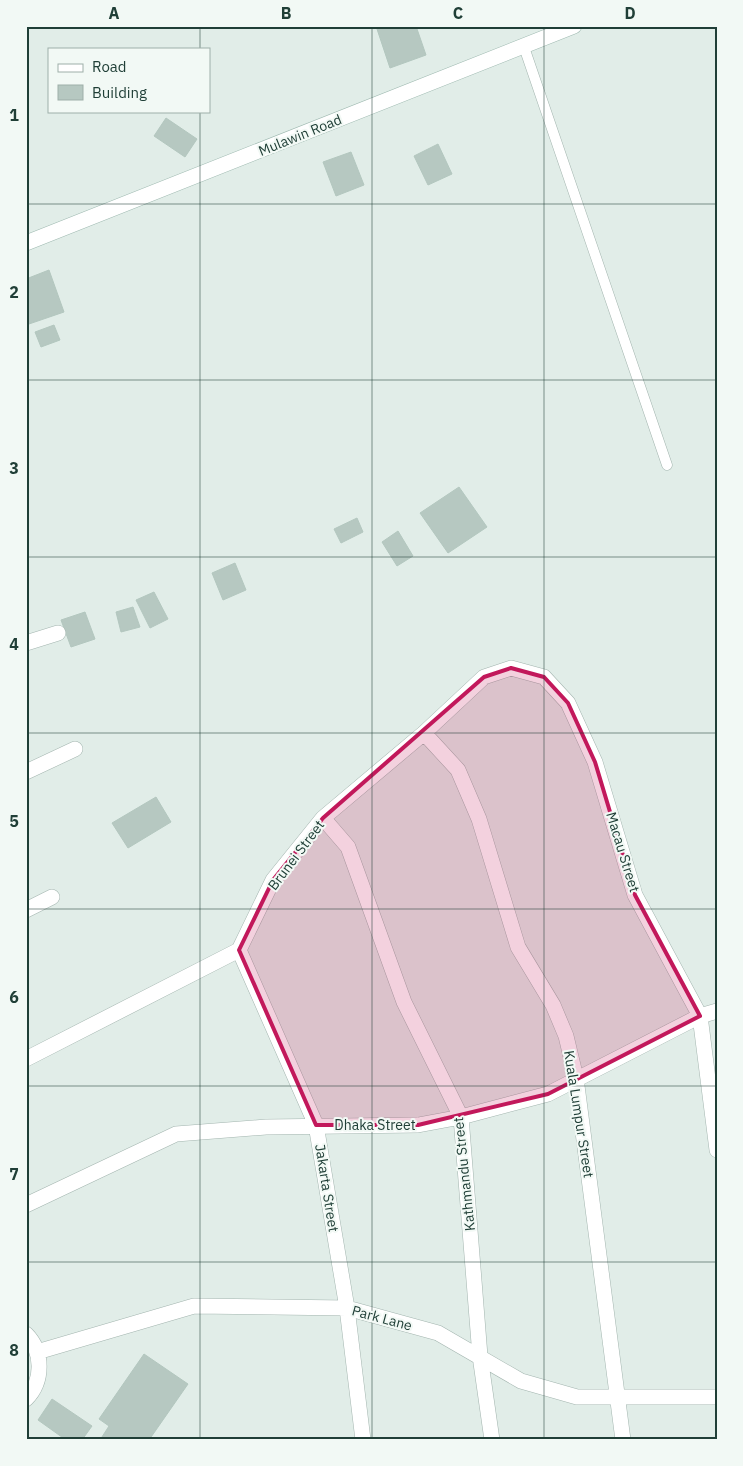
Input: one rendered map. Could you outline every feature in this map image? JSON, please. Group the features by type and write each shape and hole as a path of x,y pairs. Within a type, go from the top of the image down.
{"street":[{"name":"Mulawin Road","path":"26,243 574,26"},
{"path":"26,643 58,634"},
{"name":"Macau Street","path":"484,677 511,668 544,677 568,703 595,762 635,895 700,1016 717,1150"},
{"name":"Brunei Street","path":"239,950 273,880 323,818 424,733 484,677"},
{"name":"Kuala Lumpur Street","path":"424,733 458,770 479,819 518,948 553,1005 566,1036 576,1078 623,1440"},
{"path":"26,772 75,749"},
{"name":"Kathmandu Street","path":"323,818 348,847 404,1002 461,1118 480,1356 492,1440"},
{"path":"26,910 52,897"},
{"path":"26,1059 239,950"},
{"name":"Jakarta Street","path":"239,950 316,1125 347,1308 364,1440"},
{"name":"Dhaka Street","path":"26,1205 176,1134 316,1125 418,1125 461,1118 548,1094 700,1016 717,1012"},
{"name":"Park Lane","path":"37,1352 194,1306 347,1308 438,1333 521,1381 577,1398 717,1398"},
{"path":"26,1334 37,1352 40,1367 37,1381 26,1399"}],"lane":[{"path":"524,46 667,465"}],"highlighted area":[{"path":"511,668 544,677 568,703 595,762 635,895 700,1016 548,1094 418,1125 316,1125 239,950 273,880 323,818 484,677"}],"building":[{"path":"376,26 416,26 426,55 390,68"},
{"path":"166,118 197,139 185,157 154,136"},
{"path":"438,144 452,174 428,185 414,156"},
{"path":"351,152 364,185 336,196 323,162"},
{"path":"49,270 64,312 29,324 26,317 26,279"},
{"path":"54,325 60,340 41,347 35,332"},
{"path":"459,487 487,527 448,553 420,513"},
{"path":"357,518 363,532 341,543 334,529"},
{"path":"398,531 413,556 397,566 382,542"},
{"path":"235,563 246,590 223,600 212,573"},
{"path":"154,592 168,619 150,628 136,600"},
{"path":"133,607 140,627 121,632 116,612"},
{"path":"85,612 95,639 71,647 61,620"},
{"path":"156,797 171,822 128,848 112,823"},
{"path":"144,1354 188,1384 149,1440 100,1440 109,1426 99,1419"},
{"path":"52,1399 92,1426 82,1440 66,1440 38,1420"}]}
